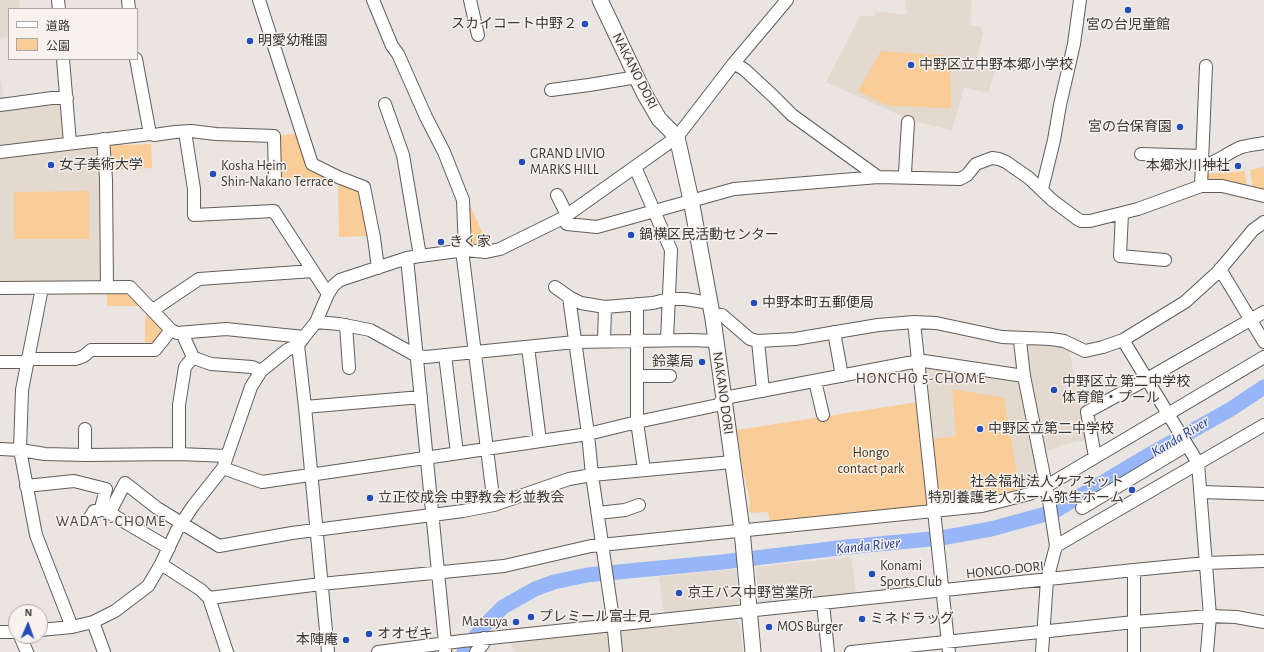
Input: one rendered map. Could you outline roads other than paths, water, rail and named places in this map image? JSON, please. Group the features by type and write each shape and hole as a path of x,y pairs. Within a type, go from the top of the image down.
{"main road":[{"name":"NAKANO DORI","path":"600,0 637,77 659,118 677,137 691,200 711,309 745,552 753,652"}],"street":[{"path":"259,0 312,164 338,177 364,186 378,268"},
{"path":"373,0 392,46 444,152 463,200 463,250 474,353 494,505"},
{"path":"470,0 478,35"},
{"path":"48,629 72,627 92,622 115,611 148,586 161,564 177,530 193,506 223,468 251,387 261,371 301,341 316,322 333,286 340,280 407,258 463,250 486,252 500,249 565,217 603,188 636,167 677,137 734,63 787,0"},
{"path":"1042,189 1074,44 1080,0"},
{"path":"63,60 70,143"},
{"path":"136,60 150,134"},
{"path":"734,63 745,70 792,115 878,177"},
{"path":"1201,186 1206,66"},
{"path":"551,90 637,77"},
{"path":"0,105 52,98 67,98"},
{"path":"385,104 403,156 420,256"},
{"path":"908,122 905,173 908,177"},
{"path":"0,152 103,139 175,132 274,136 274,180"},
{"path":"185,132 194,189 194,215 274,211 328,294"},
{"path":"103,139 106,179 107,287"},
{"path":"1141,154 1202,160 1208,165 1242,147 1264,143"},
{"path":"557,195 567,224 597,227 734,189 878,177 960,179 967,175 976,164 992,158 1006,162 1030,178 1052,200 1081,221 1090,221 1122,213 1159,202 1201,186 1222,186 1264,196"},
{"path":"636,167 671,250 667,340"},
{"path":"1122,213 1120,256 1165,260"},
{"path":"555,287 569,297 587,305 605,307 653,303 669,299 685,299 711,309 750,339 758,341 795,339 878,325 914,322 936,324 1002,337 1050,338 1064,341 1085,351 1123,340 1186,302 1220,269 1253,230 1264,222"},
{"path":"407,258 445,647"},
{"path":"1220,269 1264,342"},
{"path":"153,310 199,279 313,271"},
{"path":"0,288 130,287 177,332 193,357 211,364 252,367 261,371"},
{"path":"42,288 22,390 20,450 36,535 72,627"},
{"path":"569,297 588,434 592,475 614,625 616,652"},
{"path":"637,304 637,422 644,470"},
{"path":"604,341 605,307"},
{"path":"1095,457 1087,412 1264,312"},
{"path":"316,322 346,325 370,330 417,356 426,357 575,342 638,340 715,341"},
{"path":"914,322 949,647"},
{"path":"346,325 349,368"},
{"path":"0,362 76,359 84,356 91,350 155,350 177,332 226,329 301,341"},
{"path":"834,332 842,376"},
{"path":"1022,338 1020,342 1024,376 1050,506 1056,546 1047,580 1042,652"},
{"path":"1123,340 1198,463 1210,616 1207,652"},
{"path":"301,341 305,407 328,652"},
{"path":"758,341 763,391"},
{"path":"528,347 540,441"},
{"path":"446,355 457,453"},
{"path":"179,454 179,405 186,367 193,357"},
{"path":"209,598 321,584 504,566 591,546 982,506 1029,494 1046,487 1264,357"},
{"path":"223,468 262,482 486,450 588,434 637,422 718,406 724,398 924,361 1024,376"},
{"path":"637,376 670,376"},
{"path":"815,381 823,415"},
{"path":"305,407 421,397"},
{"path":"1056,546 1264,425"},
{"path":"86,429 86,455"},
{"path":"1082,508 1133,479 1187,444"},
{"path":"0,449 20,450 45,454 179,454 227,456"},
{"path":"106,510 125,483 157,508 219,546 317,530 433,515 494,505 569,479 592,475 732,462"},
{"path":"26,486 74,481 106,489 106,510"},
{"path":"1201,492 1264,494"},
{"path":"598,513 625,510 639,506"},
{"path":"88,519 94,511 106,510 169,548"},
{"name":"HONGO-DORI","path":"378,652 445,647 462,641 483,638 823,604 1134,570 1206,563 1264,561"},
{"path":"161,564 201,590 209,598 227,652"},
{"path":"1134,570 1134,652"},
{"path":"823,604 828,652"},
{"path":"850,652 949,647 1044,632 1134,622 1210,616 1236,617 1264,622"},
{"path":"92,622 104,652"},
{"path":"476,652 482,644 483,638"}],"waterway":[{"name":"Kanda River","path":"464,652 482,628 503,607 535,589 554,582 587,575 941,538 991,529 1053,512 1154,452 1231,409 1264,387"}],"place":[{"name":"宮の台児童館","path":"1128,10"},
{"name":"スカイコート中野２","path":"585,24"},
{"name":"明愛幼稚園","path":"250,41"},
{"name":"中野区立中野本郷小学校","path":"911,65"},
{"name":"宮の台保育園","path":"1180,127"},
{"name":"GRAND LIVIO MARKS HILL","path":"522,162"},
{"name":"女子美術大学","path":"51,165"},
{"name":"本郷氷川神社","path":"1238,166"},
{"name":"Kosha Heim Shin-Nakano Terrace","path":"213,174"},
{"name":"鍋横区民活動センター","path":"631,235"},
{"name":"きく家","path":"441,242"},
{"name":"中野本町五郵便局","path":"754,303"},
{"name":"鈴薬局","path":"702,362"},
{"name":"中野区立 第二中学校 体育館・プール","path":"1054,390"},
{"name":"中野区立第二中学校","path":"980,429"},
{"name":"社会福祉法人ケアネット 特別養護老人ホーム弥生ホーム","path":"1132,490"},
{"name":"立正佼成会 中野教会 杉並教会","path":"370,498"},
{"name":"Konami Sports Club","path":"872,574"},
{"name":"京王バス中野営業所","path":"679,593"},
{"name":"プレミール富士見","path":"531,617"},
{"name":"ミネドラッグ","path":"862,619"},
{"name":"Matsuya","path":"516,622"},
{"name":"MOS Burger","path":"769,627"},
{"name":"オオゼキ","path":"369,634"},
{"name":"本陣庵","path":"346,640"}],"district":[{"name":"HONCHO 5-CHOME","path":"921,378"},
{"name":"WADA 1-CHOME","path":"111,521"}],"park label":[{"name":"Hongo contact park","path":"871,462"}]}
